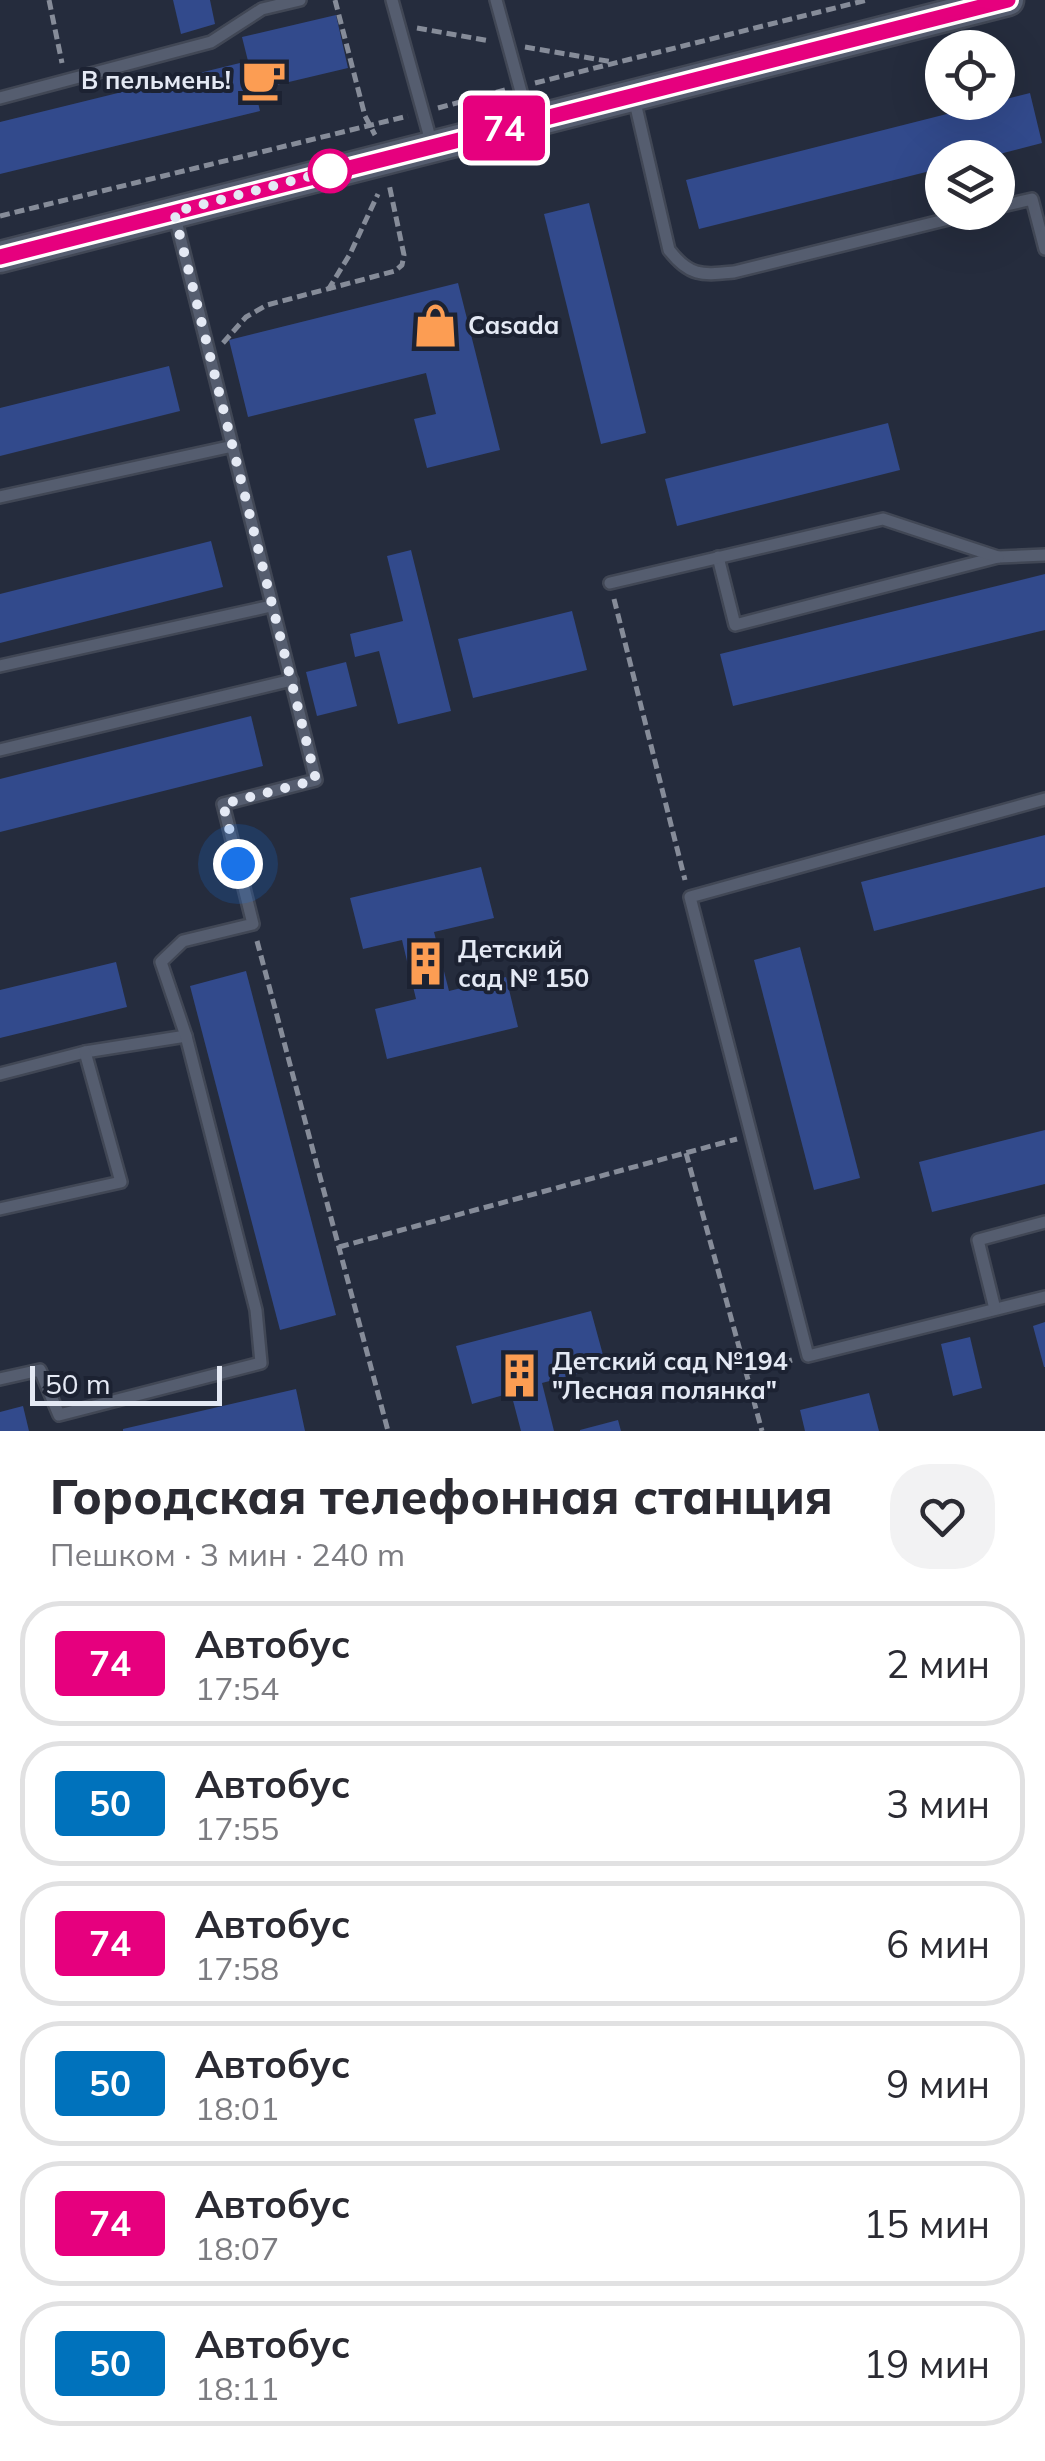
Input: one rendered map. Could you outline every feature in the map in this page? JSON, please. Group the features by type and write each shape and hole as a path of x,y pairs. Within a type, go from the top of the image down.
{"street":[{"path":"0,257 1008,0"}],"lane":[{"path":"0,98 211,42 261,4 300,0"},
{"path":"392,0 432,146"},
{"path":"496,0 529,122"},
{"path":"633,94 670,250 683,269 705,275 734,272 925,225"},
{"path":"1015,203 1032,199 1045,249"},
{"path":"0,1379 40,1370 58,1415 261,1363 256,1310 186,1036 160,962 183,942 253,924 223,804 316,780 174,212"},
{"path":"0,497 233,446"},
{"path":"610,583 883,519 998,557"},
{"path":"718,557 735,625 998,557 1045,555"},
{"path":"0,666 271,606"},
{"path":"0,750 292,680"},
{"path":"1045,799 690,897 808,1356 1045,1296"},
{"path":"0,1074 85,1052 186,1036"},
{"path":"0,1210 120,1182 85,1052"},
{"path":"995,1309 978,1240 1045,1222"}],"path":[{"path":"49,0 66,80"},
{"path":"335,0 370,125"},
{"path":"210,357 246,318 267,305 386,275 402,264 404,254 390,191"},
{"path":"328,290 378,194"},
{"path":"610,583 690,897"},
{"path":"253,924 388,1431"},
{"path":"339,1246 751,1135"},
{"path":"686,1152 762,1431"},
{"path":"746,1372 808,1356"}],"building":[{"path":"173,0 210,0 215,24 181,34"},
{"path":"336,15 348,68 255,90 260,111 0,174 0,122 248,61 242,37"},
{"path":"1030,93 1042,143 1015,150 1015,140 925,140 925,172 699,229 686,180 925,120 1015,120 1015,97"},
{"path":"589,203 646,433 601,444 544,214"},
{"path":"458,283 500,450 427,468 414,419 436,414 426,373 248,417 229,340"},
{"path":"169,366 180,411 0,456 0,408"},
{"path":"888,423 900,470 677,526 665,479"},
{"path":"211,541 223,587 0,643 0,594"},
{"path":"411,550 451,711 398,724 379,651 355,657 350,634 403,621 387,556"},
{"path":"1045,574 1045,630 733,706 720,654"},
{"path":"572,611 587,670 473,698 458,639"},
{"path":"346,662 357,706 317,716 306,672"},
{"path":"251,716 263,766 0,832 0,779"},
{"path":"1045,835 1045,887 874,931 861,882"},
{"name":"Детский сад № 150","path":"481,867 494,918 434,932 449,991 506,977 518,1027 387,1059 375,1009 416,999 402,940 363,949 350,898"},
{"path":"800,947 860,1178 814,1190 754,960"},
{"path":"116,962 127,1007 0,1038 0,990"},
{"path":"246,971 336,1315 280,1330 190,986"},
{"path":"1045,1130 1045,1184 932,1212 919,1162"},
{"name":"Детский сад №194 \"Лесная полянка\"","path":"591,1311 606,1366 542,1383 554,1431 521,1431 511,1393 472,1404 456,1346"},
{"path":"1045,1322 1045,1367 1044,1367 1033,1326"},
{"path":"970,1337 982,1388 953,1396 941,1344"},
{"path":"296,1389 305,1431 123,1431 123,1429"},
{"path":"869,1393 879,1431 805,1431 800,1410"},
{"path":"23,1406 29,1431 0,1431 0,1412"},
{"name":"Детский сад №194 \"Лесная полянка\"","path":"618,1420 621,1431 580,1431 580,1430"}],"bus line":[{"name":"74","path":"0,257 1008,0"}],"place":[{"name":"В пельмень!","path":"264,80"},
{"name":"Casada","path":"435,325"},
{"name":"Детский сад № 150","path":"425,963"},
{"name":"Детский сад №194 \"Лесная полянка\"","path":"519,1375"}],"route":[{"path":"238,864 223,804 316,780 174,212 330,171"}]}
